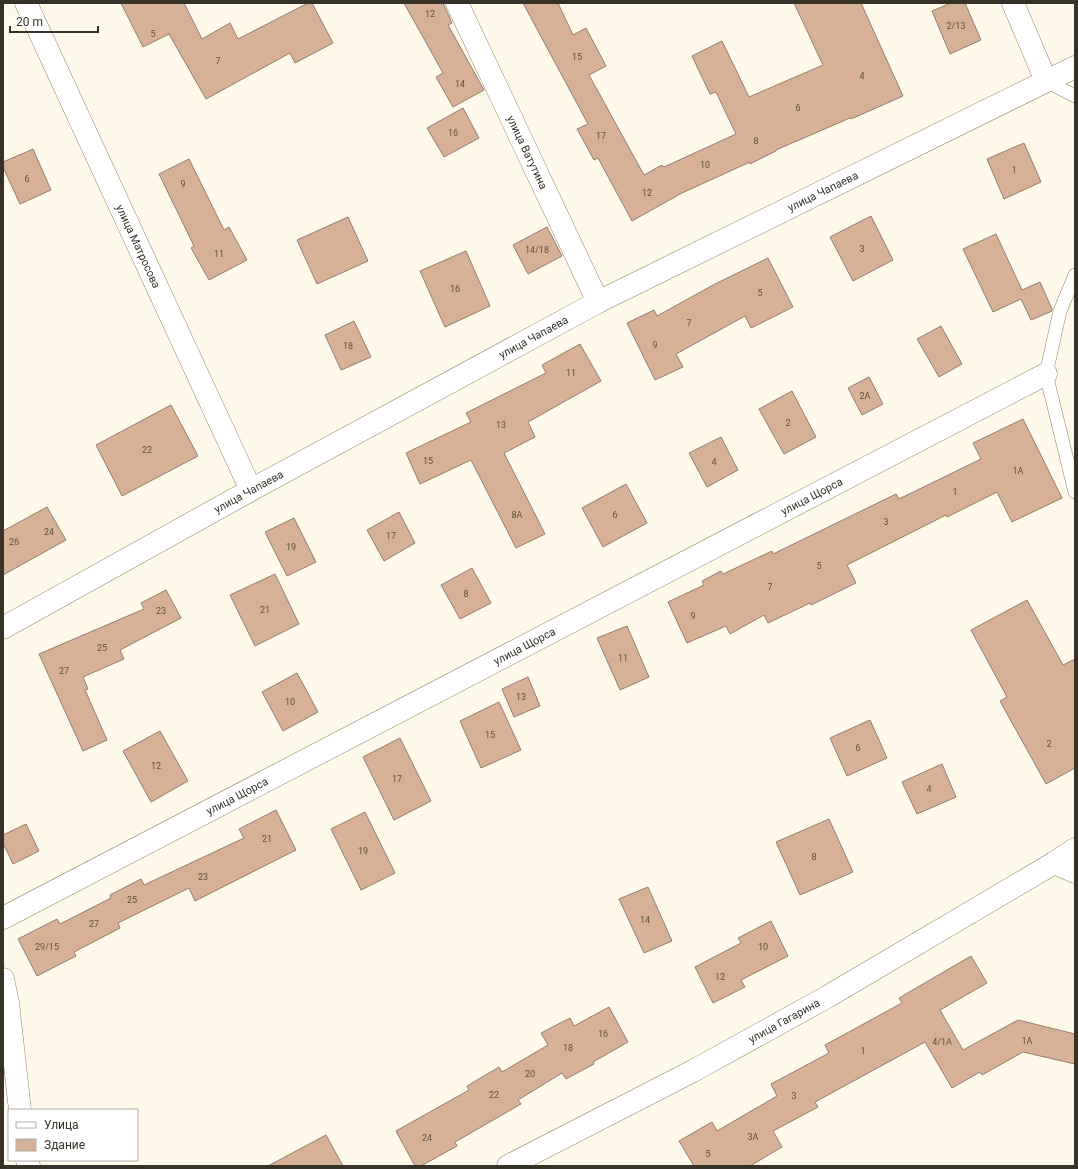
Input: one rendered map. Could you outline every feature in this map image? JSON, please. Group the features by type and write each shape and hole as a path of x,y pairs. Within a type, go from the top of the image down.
{"street":[{"name":"улица Матросова","path":"26,3 250,490"},
{"name":"улица Ватутина","path":"457,3 598,302"},
{"path":"1013,3 1046,81"},
{"name":"улица Чапаева","path":"3,628 250,490 598,302 1075,67"},
{"name":"улица Щорса","path":"3,918 1046,374"},
{"name":"улица Гагарина","path":"508,1166 693,1071 828,997 1054,863 1075,849"},
{"path":"1054,863 1075,872"},
{"path":"3,979 8,1003 20,1109"}],"lane":[{"path":"1046,81 1075,96"},
{"path":"1075,275 1060,311 1046,374 1075,492"}],"building":[{"path":"121,3 184,3 202,39 230,23 238,39 308,3 312,3 333,43 295,63 290,53 206,99 169,34 143,47"},
{"path":"404,3 443,3 452,23 448,25 484,90 453,107 436,77 443,73"},
{"path":"523,3 558,3 573,35 586,28 606,66 589,75 644,175 662,165 664,167 736,134 716,92 710,94 692,56 722,41 749,97 823,65 794,3 861,3 903,96 776,150 750,164 750,162 682,193 632,221 598,158 594,160 577,129 588,124"},
{"path":"951,3 965,3 981,40 950,54 932,11"},
{"path":"463,108 479,138 444,157 427,128"},
{"path":"1024,143 1041,182 1004,199 987,159"},
{"path":"33,149 51,190 20,204 3,167 3,162"},
{"path":"189,159 224,230 229,227 247,260 209,280 191,248 194,246 159,174"},
{"path":"871,216 893,260 853,281 830,237"},
{"path":"348,217 368,261 317,284 297,240"},
{"path":"547,227 562,256 528,274 513,245"},
{"path":"996,234 1022,290 1040,282 1052,311 1031,320 1021,299 993,312 963,249"},
{"path":"466,251 490,306 445,327 420,271"},
{"path":"768,258 793,307 751,328 745,316 676,354 683,367 655,380 627,323 654,310 657,316 715,284"},
{"path":"354,321 371,357 341,370 325,335"},
{"path":"941,326 962,364 939,377 917,339"},
{"path":"580,344 601,381 528,422 535,437 504,453 545,534 516,548 471,460 420,484 406,453 471,422 466,413 546,373 542,365"},
{"path":"869,377 883,404 862,415 848,388"},
{"path":"792,391 816,437 784,454 759,409"},
{"path":"171,405 198,456 122,496 96,445"},
{"path":"1023,419 1062,498 1012,522 997,492 947,517 946,515 847,565 856,583 811,605 810,603 768,623 764,615 730,634 726,626 687,643 668,602 704,585 702,581 721,571 723,574 772,551 773,554 896,494 899,499 981,459 973,443"},
{"path":"721,437 738,470 707,487 689,453"},
{"path":"626,484 647,523 603,547 582,508"},
{"path":"47,507 66,540 3,575 3,531"},
{"path":"399,512 415,543 384,561 367,530"},
{"path":"294,518 316,562 287,576 265,532"},
{"path":"472,568 491,603 460,619 441,585"},
{"path":"275,574 299,624 255,646 230,595"},
{"path":"166,590 181,618 120,650 124,659 83,677 88,689 85,690 107,740 83,751 39,654 144,609 141,603"},
{"path":"1027,600 1063,665 1075,659 1075,768 1046,784 1000,701 1007,697 971,630"},
{"path":"627,626 649,677 620,690 597,638"},
{"path":"297,673 318,712 283,731 262,692"},
{"path":"528,677 540,706 514,717 502,689"},
{"path":"499,702 521,750 481,768 460,721"},
{"path":"870,720 887,758 847,776 830,738"},
{"path":"160,731 188,781 151,802 123,751"},
{"path":"400,738 431,801 394,820 363,757"},
{"path":"942,764 956,797 917,814 902,782"},
{"path":"276,810 296,850 195,901 189,888 118,923 120,928 74,952 76,956 37,976 18,939 57,919 60,924 111,898 110,895 141,879 144,885 244,838 239,829"},
{"path":"365,812 395,873 361,890 331,829"},
{"path":"829,819 853,872 800,895 776,842"},
{"path":"26,824 39,851 13,864 3,843 3,835"},
{"path":"648,887 672,941 644,953 619,899"},
{"path":"771,921 788,956 741,980 745,987 713,1003 695,967 741,943 738,938"},
{"path":"971,956 987,983 940,1010 963,1050 1018,1020 1075,1034 1075,1064 1023,1052 982,1075 980,1072 952,1088 925,1042 815,1102 818,1107 773,1131 782,1147 750,1166 694,1166 679,1141 712,1122 717,1131 777,1096 771,1084 829,1053 825,1045 902,1003 899,998"},
{"path":"609,1007 628,1042 593,1062 594,1064 566,1079 562,1073 518,1100 521,1104 455,1142 457,1146 421,1166 415,1166 396,1131 469,1090 467,1086 499,1067 502,1072 548,1045 541,1033 570,1018 574,1026"},
{"path":"326,1135 343,1166 268,1166"}]}
